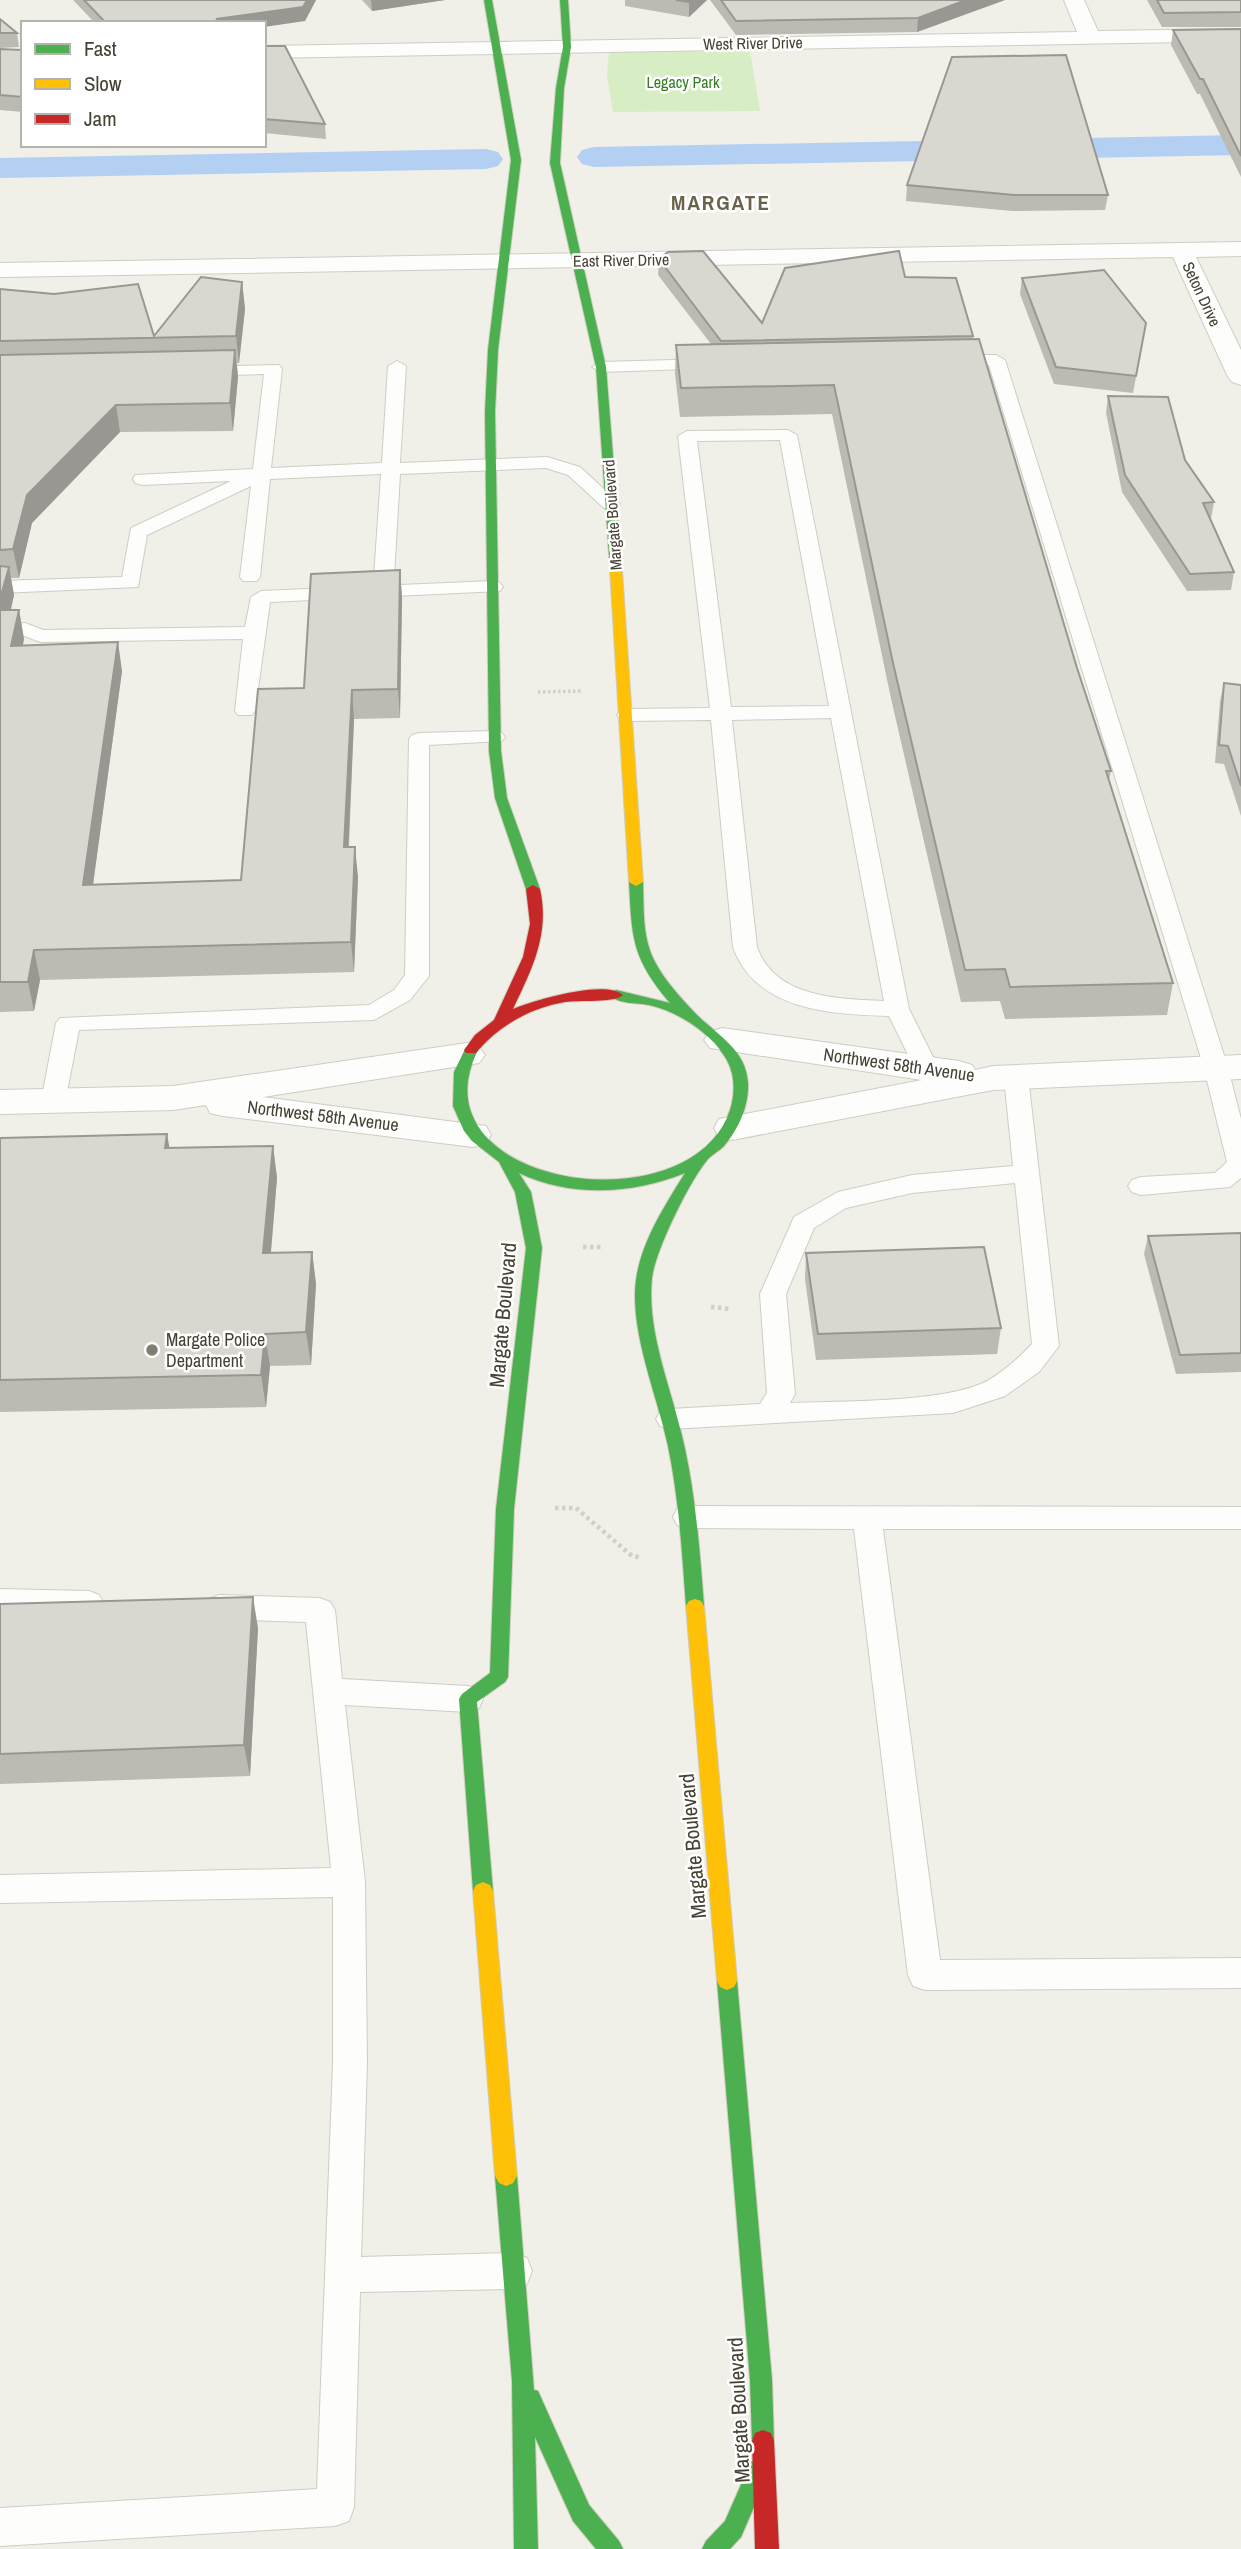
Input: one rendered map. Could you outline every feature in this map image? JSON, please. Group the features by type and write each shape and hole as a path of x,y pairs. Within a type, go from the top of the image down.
{"street":[{"path":"488,0 516,160 493,350 491,465 495,737 501,798 537,901 539,920 535,945 500,1022"},
{"name":"Margate Boulevard","path":"564,0 567,47 560,88 555,163 601,367 627,715 639,938 645,958 656,977 692,1018"},
{"path":"1074,0 1090,37"},
{"name":"West River Drive","path":"266,52 1241,35"},
{"name":"East River Drive","path":"0,270 1241,249"},
{"name":"Seton Drive","path":"1181,250 1241,377"},
{"path":"616,995 656,1003 692,1018 722,1040 739,1068 742,1098 732,1128 702,1157 674,1172 641,1182 606,1186 570,1184 536,1176 506,1163 473,1135 460,1109 457,1081 467,1055 481,1037 500,1022 534,1006 573,996 616,995"},
{"name":"Northwest 58th Avenue","path":"722,1040 1004,1077"},
{"name":"Northwest 58th Avenue","path":"0,1102 173,1098 467,1055"},
{"name":"Northwest 58th Avenue","path":"732,1128 1004,1077 1228,1067"},
{"name":"Northwest 58th Avenue","path":"173,1098 473,1135"},
{"name":"Margate Boulevard","path":"702,1157 653,1247 643,1276 644,1304 678,1450 687,1517 760,2366 767,2549"},
{"name":"Margate Boulevard","path":"468,1699 499,1676 505,1509 534,1248 523,1192 506,1163"},
{"path":"468,1699 523,2381 526,2549"},
{"path":"523,2381 581,2513 611,2549"},
{"path":"714,2549 733,2529 763,2461"}],"lane":[{"path":"929,360 996,359 1228,1067 1241,1166 1221,1181 1141,1186"},
{"path":"601,367 726,364"},
{"path":"384,577 397,366"},
{"path":"178,371 274,369 250,577"},
{"path":"897,1009 832,1006 777,988 754,968 744,947 721,713 687,436 788,435 897,1009 927,1069"},
{"path":"142,480 547,462 563,466 586,479 611,504"},
{"path":"0,587 131,583 138,532 263,473"},
{"path":"246,711 254,633 261,597 493,587"},
{"path":"0,630 25,629 40,636 254,633"},
{"path":"627,715 842,712"},
{"path":"53,1102 68,1023 374,1012 402,995 417,976 419,739 495,737"},
{"path":"670,1419 953,1403 995,1389 1030,1365 1046,1346 1027,1173 1004,1077"},
{"path":"768,1415 781,1394 773,1294 803,1223 838,1201 912,1184 1027,1173"},
{"path":"687,1517 1241,1518"},
{"path":"867,1517 925,1975 1241,1973"},
{"path":"0,1601 111,1604"},
{"path":"0,2527 335,2507 350,2063 349,1882 320,1610 195,1606"},
{"path":"328,1691 468,1699"},
{"path":"0,1889 349,1882"},
{"path":"343,2275 514,2271"}],"path":[{"path":"533,692 586,691"},
{"path":"576,1247 614,1247"},
{"path":"547,1509 576,1508 632,1556 642,1557"}],"green space":[{"name":"Legacy Park","path":"750,51 760,111 613,112 607,76 609,52"}],"building":[{"path":"84,0 307,0 303,7 216,19 222,21 104,21"},
{"path":"721,0 966,0 918,18 736,21"},
{"path":"1157,0 1241,0 1241,12 1164,13"},
{"path":"0,19 17,33 0,33"},
{"path":"1241,29 1241,156 1203,79 1200,79 1173,30"},
{"path":"266,46 285,46 325,124 266,119"},
{"path":"0,49 21,50 21,97 0,95"},
{"path":"1066,55 1108,195 1014,195 907,185 952,57"},
{"path":"703,251 762,323 785,268 899,251 905,277 956,278 973,336 721,341 659,259 668,252"},
{"path":"1104,270 1146,323 1136,376 1056,367 1022,278"},
{"path":"201,277 242,282 236,336 0,341 0,289 54,294 138,284 154,336"},
{"path":"979,339 1077,668 1111,771 1106,771 1173,983 1010,987 1005,969 965,970 893,663 834,385 681,388 676,345"},
{"path":"235,350 230,403 116,405 27,495 13,549 0,550 0,355"},
{"path":"1108,396 1168,397 1185,460 1214,502 1203,503 1234,572 1190,574 1125,475"},
{"path":"0,566 9,567 0,593"},
{"path":"400,570 398,689 352,690 344,847 355,847 351,942 34,950 28,982 0,982 0,610 19,610 11,646 118,642 83,885 241,880 258,689 304,688 311,574"},
{"path":"1224,683 1241,685 1241,786 1228,746 1219,745"},
{"path":"167,1134 165,1148 273,1146 263,1253 312,1252 306,1332 265,1334 261,1375 0,1380 0,1138"},
{"path":"1241,1233 1241,1353 1180,1355 1148,1236"},
{"path":"984,1247 1001,1328 818,1334 806,1253"},
{"path":"253,1597 244,1745 0,1754 0,1604"}],"waterway":[{"path":"594,157 1241,145"},
{"path":"0,168 486,159"}],"traffic: fast":[{"path":"488,0 516,160 493,350 490,412 495,751 501,798 533,889"},
{"path":"564,0 567,47 560,88 555,163 601,367 616,570"},
{"path":"636,882 637,923 642,948 660,980 692,1018"},
{"path":"471,1050 461,1072 460,1106 469,1127 477,1137 501,1157 529,1171 560,1181 592,1185 625,1184 657,1178 686,1166 717,1144 736,1113 741,1082 729,1051 704,1026 658,1003 616,995"},
{"path":"695,1606 681,1467 654,1361 643,1294 647,1261 653,1246 702,1157"},
{"path":"483,1891 468,1699 499,1677 505,1509 534,1248 523,1192 506,1163"},
{"path":"727,1981 761,2380 763,2441"},
{"path":"506,2176 523,2381 526,2549"},
{"path":"530,2399 581,2513 611,2549"},
{"path":"714,2549 733,2529 759,2470"}],"traffic: slow":[{"path":"616,570 636,882"},
{"path":"695,1606 727,1981"},
{"path":"483,1891 506,2176"}],"traffic: jam":[{"path":"500,1022 535,941 537,906 533,889"},
{"path":"471,1050 492,1028 533,1006 563,998 616,995"},
{"path":"763,2441 767,2549"}],"place":[{"name":"Margate Police Department","path":"152,1350"}],"district":[{"name":"MARGATE","path":"721,203"}]}
